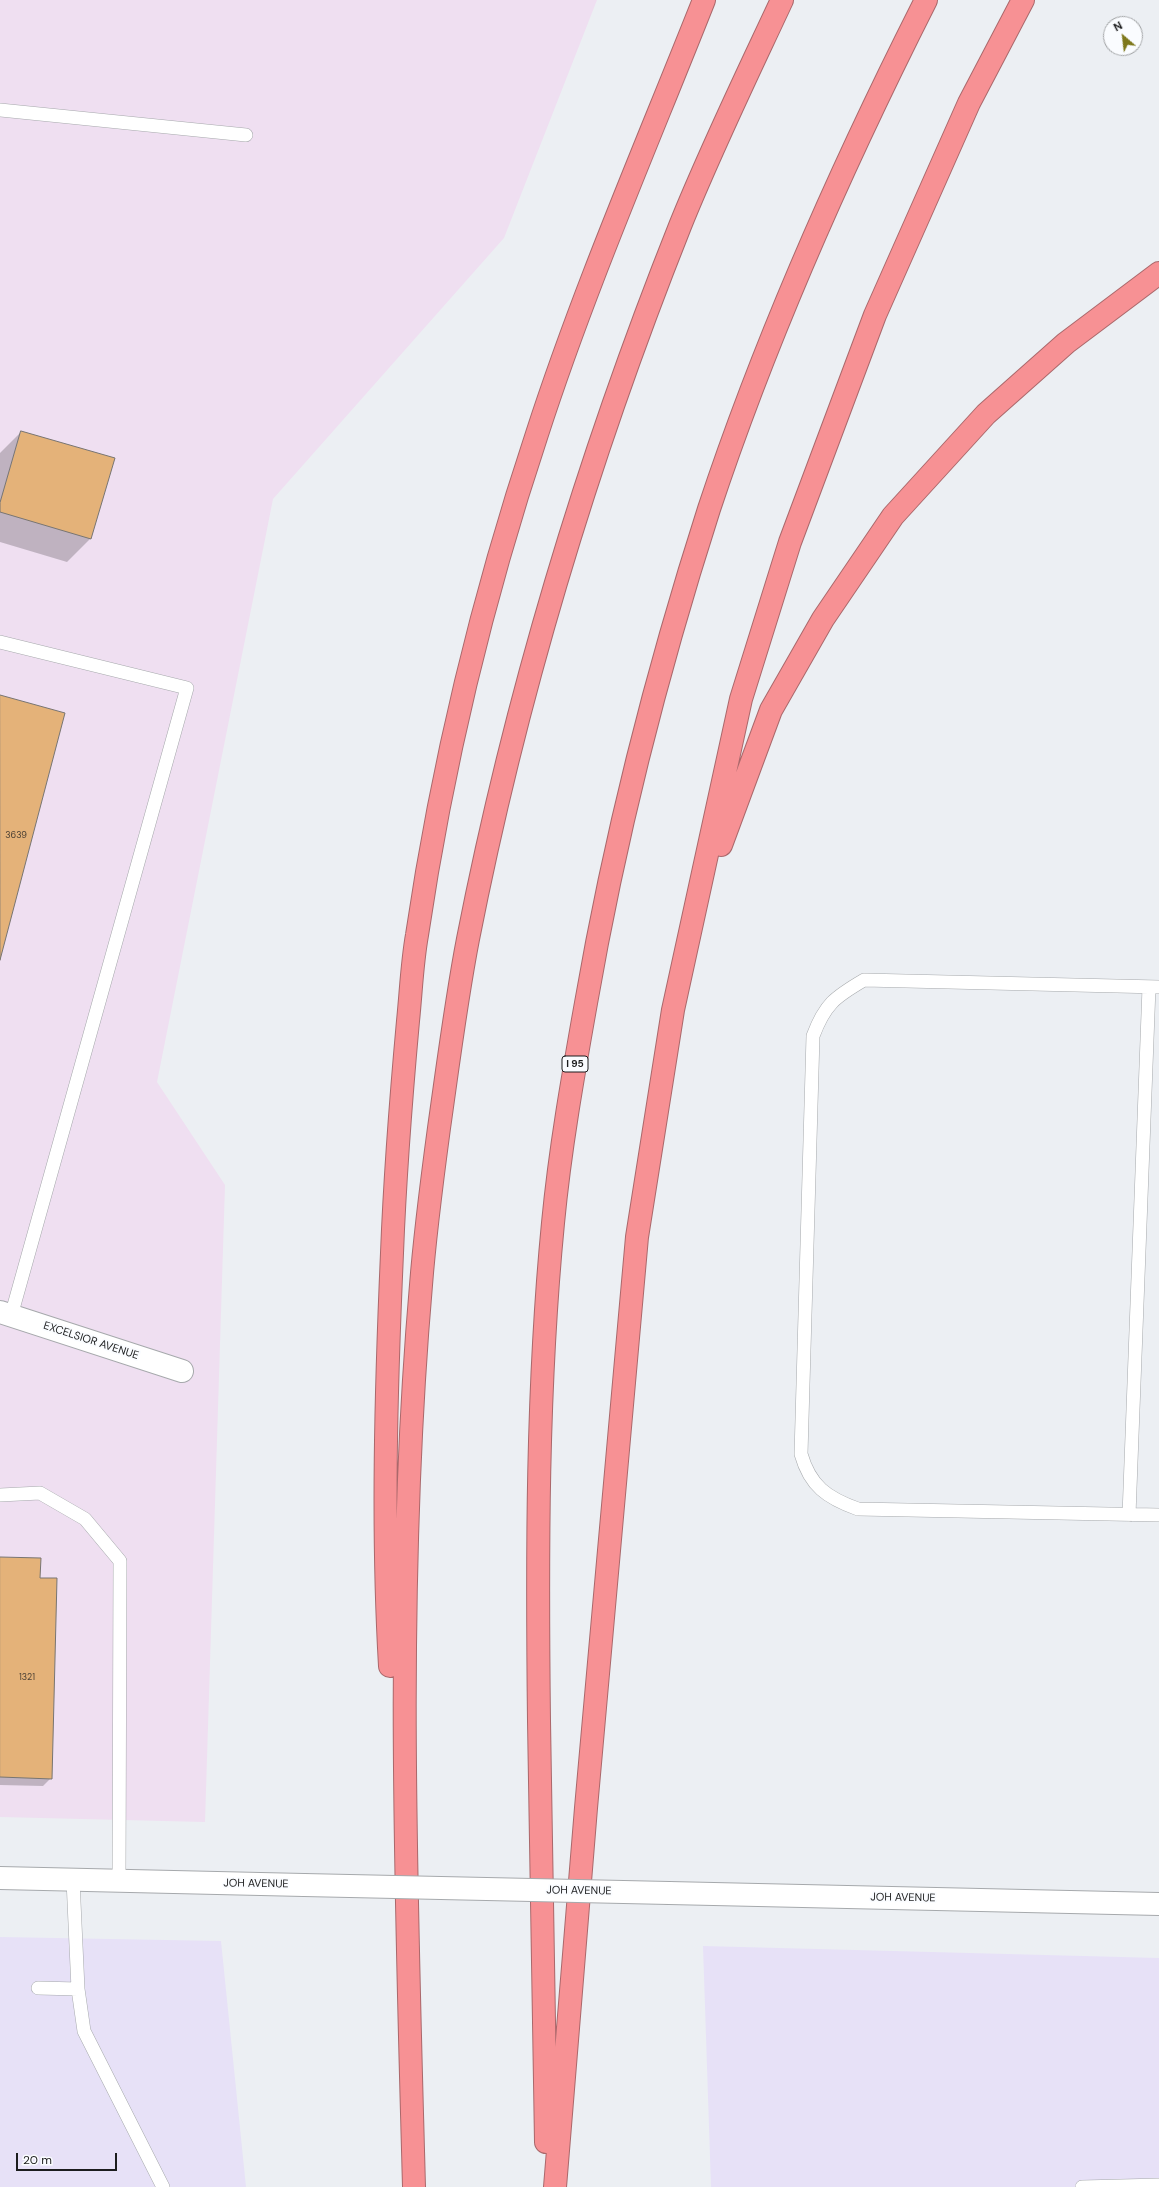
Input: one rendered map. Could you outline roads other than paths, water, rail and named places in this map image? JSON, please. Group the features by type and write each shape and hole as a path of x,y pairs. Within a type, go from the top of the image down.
{"highway":[{"path":"409,1997 388,1621 387,1373 395,1183 416,938 440,809 466,685 500,556 537,434 580,313 704,0"},
{"path":"414,2187 409,1997 404,1640 407,1503 421,1279 430,1199 467,944 492,822 520,705 556,579 594,458 681,223 732,106 782,0"},
{"name":"I 95","path":"547,2187 541,1936 538,1603 539,1493 546,1324 553,1218 571,1086 595,954 638,756 710,508 752,390 797,278 846,167 926,0"},
{"path":"555,2187 586,1808 636,1244 673,1010 741,699 790,542 875,315 970,103 1023,0"},
{"path":"673,1010 719,852 771,710 823,619 893,516 986,414 1066,343 1159,273"}],"street":[{"name":"EXCELSIOR AVENUE","path":"6,1314 182,1371"},
{"name":"JOH AVENUE","path":"0,1878 1159,1904"}],"lane":[{"path":"0,110 246,135"},
{"path":"0,642 187,688 6,1314"},
{"path":"1129,1515 1154,987 864,980 846,990 828,1004 813,1036 801,1454 805,1470 815,1484 827,1495 858,1509 1159,1516"},
{"path":"0,1495 40,1493 85,1519 120,1561 119,1880"},
{"path":"73,1880 78,1989 84,2031 163,2187"},
{"path":"38,1988 78,1989"},
{"path":"1082,2187 1159,2185"}]}
